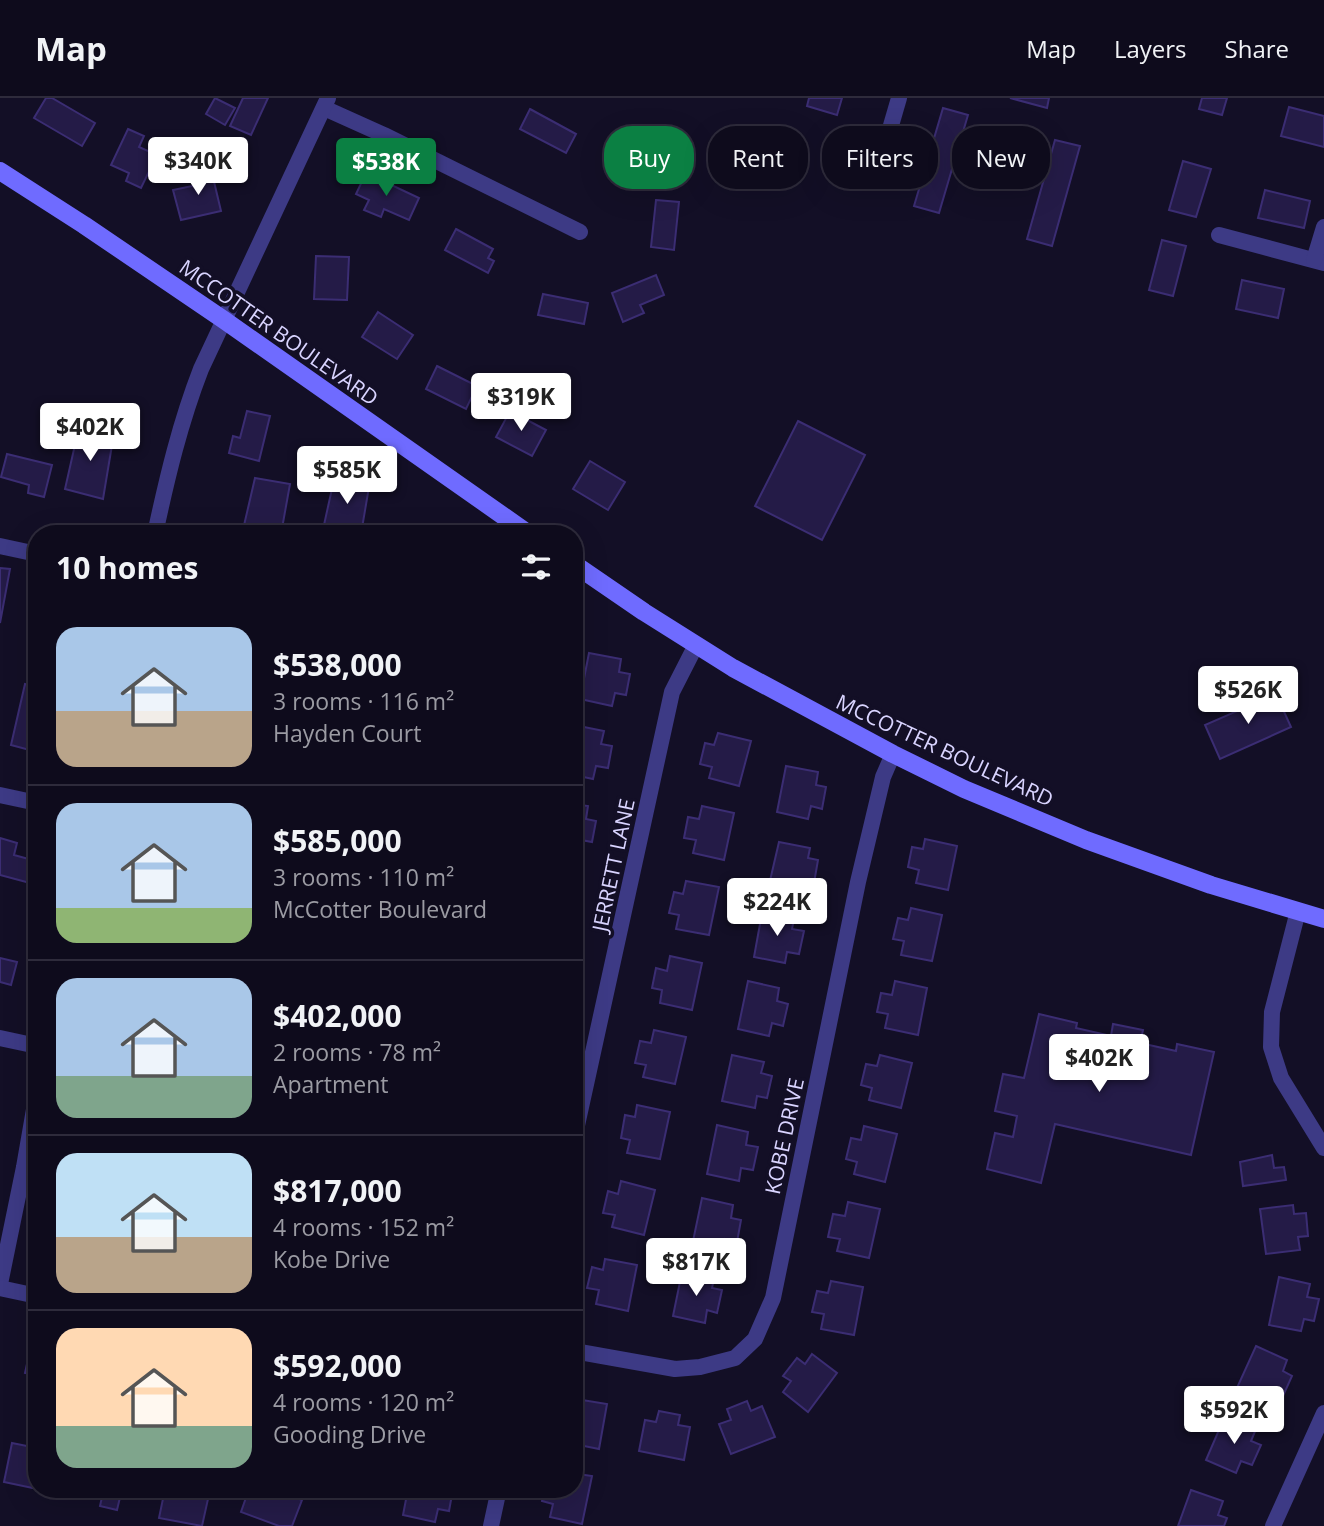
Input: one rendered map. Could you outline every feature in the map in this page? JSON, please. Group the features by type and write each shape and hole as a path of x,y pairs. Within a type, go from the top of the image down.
{"street":[{"path":"891,126 899,98"},
{"path":"157,525 192,391 326,103 384,135 580,232"},
{"name":"MCCOTTER BOULEVARD","path":"0,172 224,320 516,525"},
{"path":"1219,235 1319,261 1324,227"},
{"path":"0,546 28,552"},
{"name":"MCCOTTER BOULEVARD","path":"583,570 733,668 964,789 1086,840 1211,885 1324,919"},
{"name":"JERRETT LANE","path":"583,1098 672,692 696,645"},
{"name":"KOBE DRIVE","path":"583,1353 675,1369 700,1367 735,1358 755,1339 773,1298 858,882 883,776 894,754"},
{"path":"0,795 28,801"},
{"path":"1298,911 1272,1012 1271,1047 1281,1078 1324,1148"},
{"path":"0,1038 28,1044"},
{"path":"28,1144 0,1286 28,1294"},
{"path":"1273,1526 1324,1413"},
{"path":"491,1526 497,1498"}],"building":[{"path":"46,98 52,98 95,123 82,146 34,118"},
{"path":"215,98 235,108 225,125 206,114"},
{"path":"243,98 268,98 251,135 230,126"},
{"path":"809,98 842,98 837,115 807,106"},
{"path":"1010,98 1049,98 1047,108"},
{"path":"1202,98 1227,98 1222,115 1199,109"},
{"path":"1289,107 1324,116 1324,147 1281,136"},
{"path":"943,108 968,115 965,126 952,126 952,169 939,213 914,206 919,189 938,189 938,126"},
{"path":"530,109 576,134 566,153 520,129"},
{"path":"128,129 144,136 139,147 157,155 141,188 126,181 129,173 111,165"},
{"path":"1055,140 1080,146 1052,246 1027,239 1041,189 1050,189 1050,158"},
{"path":"1183,161 1211,169 1196,217 1169,210"},
{"path":"211,169 221,211 181,220 173,190 197,185 194,173"},
{"path":"366,173 419,198 409,220 384,209 381,217 364,210 369,200 356,194"},
{"path":"1265,190 1310,201 1304,228 1258,218"},
{"path":"656,200 679,202 674,250 651,247"},
{"path":"456,229 493,249 488,258 494,261 488,273 445,250"},
{"path":"1162,240 1186,246 1173,296 1149,290"},
{"path":"316,256 349,257 347,300 314,299"},
{"path":"656,275 664,295 640,305 644,313 623,322 612,293"},
{"path":"1242,280 1284,289 1278,318 1236,309"},
{"path":"543,294 588,303 584,324 538,315"},
{"path":"378,312 413,335 397,359 362,337"},
{"path":"437,366 477,386 466,409 426,389"},
{"path":"247,411 270,416 259,461 229,453 233,436 240,438"},
{"path":"510,411 546,430 532,456 496,437"},
{"path":"798,421 865,455 822,540 755,506"},
{"path":"79,427 114,433 103,499 65,489"},
{"path":"7,454 52,465 44,497 28,493 29,485 1,477"},
{"path":"590,461 625,482 608,510 573,489"},
{"path":"335,475 370,481 363,525 324,525"},
{"path":"255,478 290,484 283,525 244,525"},
{"path":"0,568 10,569 0,623"},
{"path":"589,653 621,659 619,672 630,674 626,695 615,693 612,706 583,700"},
{"path":"25,684 28,684 28,750 11,745"},
{"path":"1276,694 1291,727 1220,759 1205,725"},
{"path":"583,727 604,731 601,744 612,746 608,768 596,766 593,779 583,777"},
{"path":"718,733 751,741 739,786 709,778 712,767 700,764 705,743 714,745"},
{"path":"786,766 818,772 816,785 826,787 822,809 811,806 808,819 777,812"},
{"path":"583,805 588,806 586,819 596,821 592,842 583,840"},
{"path":"702,806 734,813 724,860 693,853 696,840 684,838 688,817 699,819"},
{"path":"0,838 17,843 14,855 28,859 28,882 0,875"},
{"path":"925,839 957,846 948,890 916,883 919,870 908,867 912,847 923,849"},
{"path":"779,842 810,848 808,858 818,860 814,883 803,881 800,892 769,885"},
{"path":"686,881 719,887 709,935 676,929 679,915 669,913 674,892 683,894"},
{"path":"911,908 942,915 932,961 901,955 904,941 893,939 898,918 908,920"},
{"path":"762,913 794,919 792,929 804,931 799,954 787,952 785,963 754,957"},
{"path":"670,956 702,963 692,1010 660,1003 662,990 652,988 656,968 667,971"},
{"path":"0,958 17,962 11,985 0,982"},
{"path":"748,981 779,988 777,1001 788,1004 783,1026 772,1023 769,1036 738,1029"},
{"path":"895,981 927,988 918,1035 885,1028 888,1014 877,1012 881,993 892,995"},
{"path":"1039,1014 1077,1023 1076,1028 1111,1036 1113,1024 1143,1030 1140,1043 1176,1051 1177,1044 1214,1052 1191,1155 1055,1124 1041,1183 987,1169 995,1133 1013,1137 1017,1116 995,1111 1003,1074 1024,1078"},
{"path":"654,1030 686,1037 675,1084 643,1077 646,1065 635,1063 640,1041 651,1043"},
{"path":"732,1055 764,1062 761,1073 772,1076 767,1098 757,1096 755,1108 722,1101"},
{"path":"880,1055 912,1063 901,1108 869,1100 872,1088 861,1085 866,1064 877,1066"},
{"path":"637,1105 670,1112 660,1159 627,1153 630,1140 621,1138 625,1115 635,1117"},
{"path":"717,1125 748,1132 746,1145 758,1147 753,1170 741,1168 739,1181 707,1174"},
{"path":"864,1126 897,1134 885,1182 854,1174 857,1162 846,1159 851,1138 861,1140"},
{"path":"1272,1155 1274,1168 1284,1167 1286,1180 1243,1186 1240,1162"},
{"path":"621,1181 655,1190 644,1235 612,1227 615,1215 603,1213 608,1191 618,1194"},
{"path":"702,1198 733,1205 731,1218 741,1220 737,1242 725,1239 723,1252 692,1246"},
{"path":"848,1202 880,1209 869,1258 837,1251 840,1239 828,1237 833,1214 845,1216"},
{"path":"1293,1205 1294,1214 1306,1213 1308,1236 1298,1237 1300,1250 1266,1254 1260,1209"},
{"path":"605,1259 637,1265 628,1311 596,1304 599,1290 587,1288 592,1267 603,1270"},
{"path":"682,1272 714,1279 712,1288 722,1290 717,1313 707,1310 705,1323 673,1316"},
{"path":"1279,1277 1310,1284 1307,1297 1319,1299 1314,1321 1304,1319 1301,1331 1269,1325"},
{"path":"831,1281 863,1287 854,1335 821,1329 824,1314 812,1312 817,1291 828,1293"},
{"path":"1256,1346 1287,1360 1283,1371 1292,1376 1283,1396 1273,1391 1267,1404 1236,1390"},
{"path":"812,1354 837,1373 808,1412 783,1392 791,1381 783,1376 797,1358 805,1364"},
{"path":"583,1400 607,1404 599,1449 583,1446"},
{"path":"747,1401 751,1411 762,1406 775,1437 731,1454 719,1424 731,1420 727,1409"},
{"path":"659,1411 680,1415 678,1425 690,1427 684,1460 639,1451 645,1420 656,1422"},
{"path":"1225,1416 1256,1429 1251,1441 1261,1445 1252,1465 1241,1461 1236,1473 1206,1460"},
{"path":"12,1443 28,1446 28,1487 4,1482"},
{"path":"583,1475 592,1476 582,1524 550,1517 553,1504 542,1501 542,1498 583,1498"},
{"path":"1191,1490 1223,1501 1218,1515 1227,1518 1224,1526 1178,1526"},
{"path":"102,1498 120,1498 117,1510 100,1506"},
{"path":"163,1498 208,1498 202,1526 159,1518"},
{"path":"246,1498 302,1500 292,1526 279,1526 241,1512"},
{"path":"406,1498 451,1498 449,1511 438,1509 435,1522 403,1515"}]}
